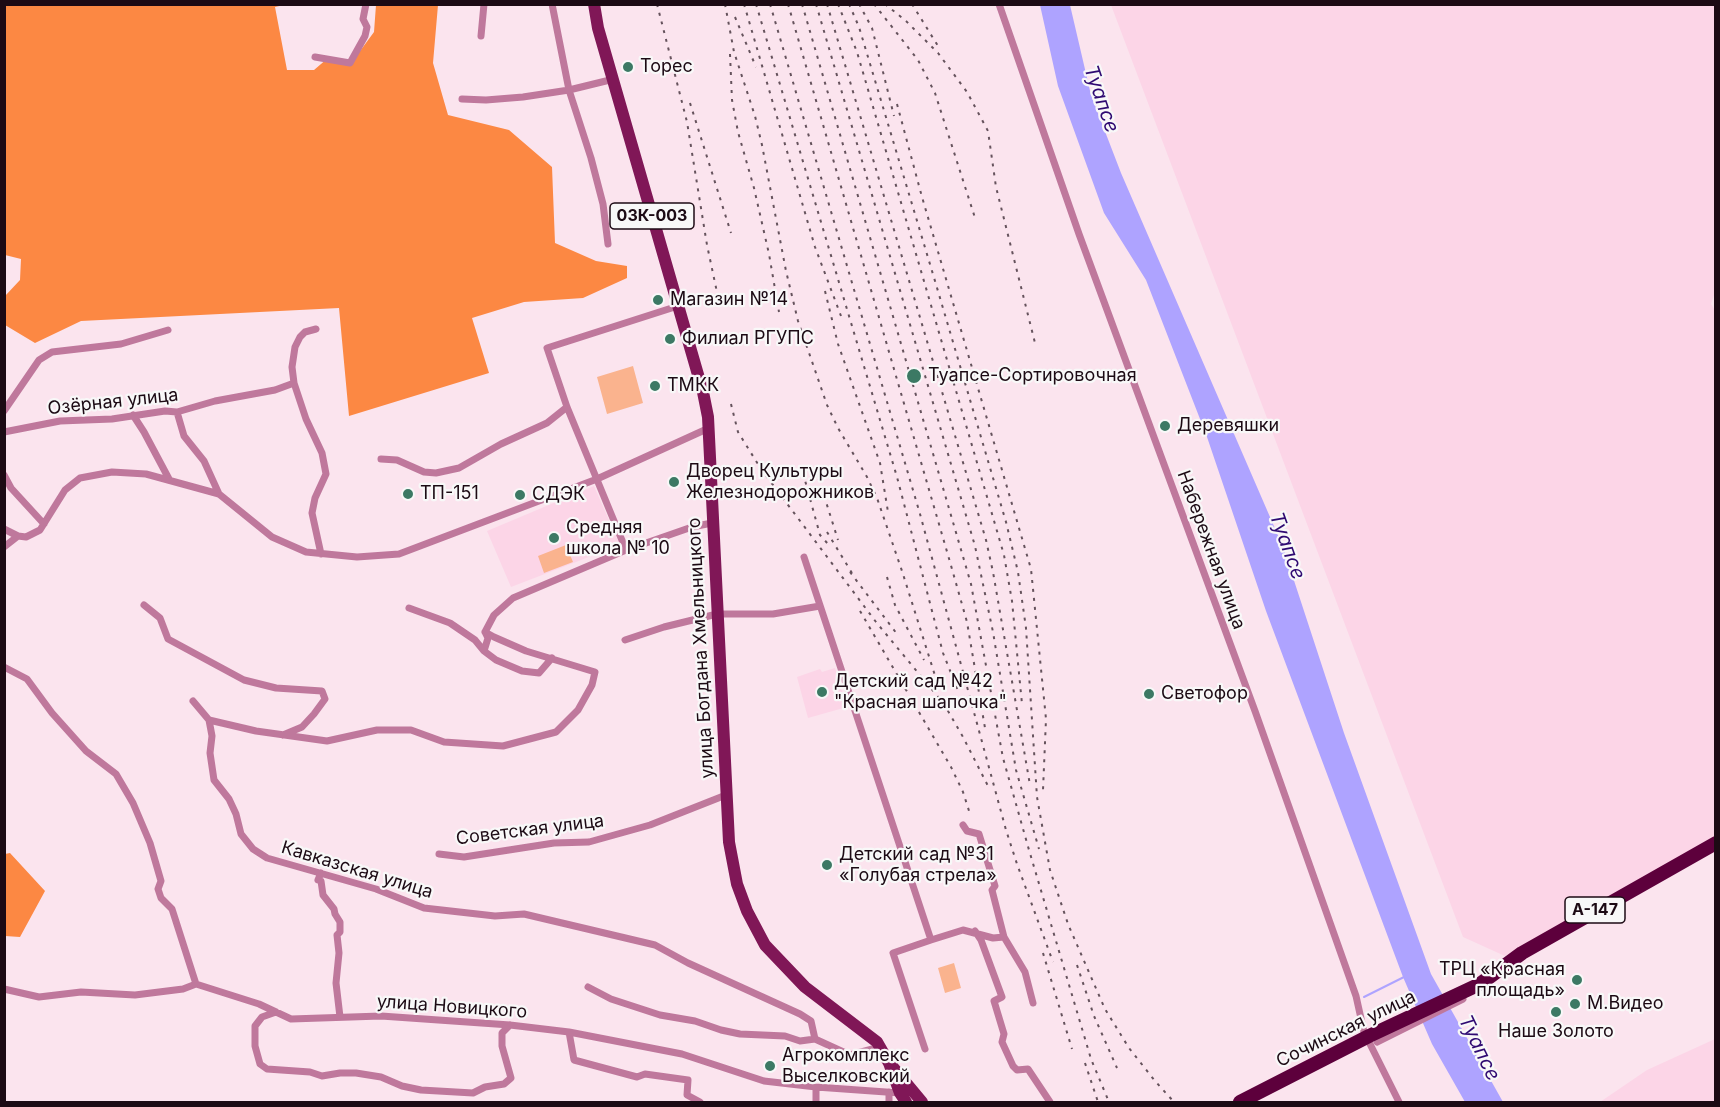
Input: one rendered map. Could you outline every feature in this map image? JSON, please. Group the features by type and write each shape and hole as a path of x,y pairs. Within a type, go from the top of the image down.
{"highway":[{"name":"Сочинская улица","path":"1239,1102 1481,987 1522,953 1716,843"}],"main road":[{"name":"улица Богдана Хмельницкого","path":"594,4 598,28 703,392 709,428 726,795 733,870 747,911 765,945 805,987 866,1032 880,1047 889,1063"},
{"path":"889,1063 898,1096"},
{"path":"889,1063 900,1073 922,1102"}],"street":[{"path":"315,57 350,63 365,36 367,27 363,20 366,4"},
{"path":"481,36 484,4"},
{"path":"552,4 569,90 603,204 608,244"},
{"name":"Набережная улица","path":"999,4 1079,234 1356,996 1362,1026 1399,1102"},
{"path":"462,99 523,97 569,90 614,79"},
{"path":"626,550 567,407 546,348 678,306"},
{"path":"316,329 305,332 296,347 292,367 294,383 306,419 322,453 326,474 315,498 312,513 321,554"},
{"path":"4,411 39,360 52,352 121,344 168,330"},
{"name":"Озёрная улица","path":"4,432 60,421 112,419 165,411 177,412 215,401 274,390 294,383"},
{"path":"381,459 397,460 424,472 436,473 459,468 501,444 548,423 567,407"},
{"path":"177,412 184,436 204,461 219,494"},
{"path":"132,416 144,432 169,479"},
{"path":"4,529 26,537 40,530 65,490 80,478 112,472 146,474 219,494 272,537 306,552 357,557 399,554 597,479 709,428"},
{"path":"4,475 11,488 44,524"},
{"path":"485,632 494,615 513,598 626,550 692,527 712,523"},
{"path":"4,548 18,536"},
{"path":"804,557 931,940"},
{"path":"144,605 160,618 168,639 244,680 276,688 322,691 325,699 314,714 302,727 283,735"},
{"path":"625,640 664,627 717,615 773,614 820,606"},
{"path":"409,608 450,623 475,640 496,660 522,671 539,673 552,658"},
{"path":"484,651 488,638 485,632"},
{"path":"193,701 209,720 283,735 327,741 377,730 411,730 444,742 503,746 556,732 578,710 592,685 595,672 526,651 485,632"},
{"path":"4,667 27,679 52,713 86,751 116,774 133,803 150,843 161,880 158,889 161,898 172,909 196,984 183,989 135,995 81,992 39,997 4,989"},
{"name":"Кавказская улица","path":"209,720 214,780 229,799 241,834 253,849 267,858 376,889 424,908 495,916 524,914 655,945 688,963 812,1021 815,1039"},
{"name":"Советская улица","path":"439,854 464,857 554,843 589,842 650,825 726,795"},
{"path":"963,825 967,831 979,834 995,886 992,890 1004,937 1025,972 1034,1003"},
{"path":"321,873 318,880 321,881 323,895 334,909 334,914 340,922 340,932 337,935 339,953 336,983 340,1017"},
{"path":"925,1049 893,953 963,930 975,931 993,938 1004,937"},
{"path":"975,931 981,940 1002,998 994,1001 1004,1034 1002,1042 1012,1066 1017,1070 1028,1069 1050,1102"},
{"name":"улица Новицкого","path":"196,984 259,1004 291,1019 381,1016 510,1025 569,1032 682,1054 764,1081 898,1096"},
{"path":"588,987 611,999 660,1015 694,1021 740,1034 785,1036 800,1041 815,1039 850,1055 880,1047"},
{"path":"276,1012 262,1017 255,1026 255,1046 260,1064 267,1069 310,1072 322,1076 356,1073 381,1077 402,1086 421,1090 472,1093 485,1086 504,1084 511,1078 502,1046 502,1033 510,1025"},
{"path":"569,1032 574,1060 637,1077 645,1074 688,1080 687,1095 700,1102"},
{"path":"816,1088 816,1102"},
{"path":"889,1102 898,1096"}],"shaded area":[{"path":"5,5 284,5 275,7 287,70 314,70 328,58 352,62 374,32 376,5 438,5 433,63 448,115 509,130 552,167 555,243 596,261 627,266 627,278 583,298 524,302 472,318 489,373 349,416 339,308 81,321 35,343 5,325 5,296 20,280 21,259 5,255"},
{"path":"1040,5 1070,5 1091,95 1121,173 1283,547 1344,733 1431,974 1503,1102 1465,1102 1432,1044 1403,977 1266,611 1207,437 1146,280 1104,213 1058,86"},
{"path":"1111,5 1715,5 1716,289 1711,304 1716,312 1715,839 1505,956 1463,937"},
{"path":"633,366 643,403 607,414 597,377"},
{"name":"Средняя школа № 10","path":"594,486 620,545 511,587 487,531"},
{"path":"566,545 573,562 544,573 538,556"},
{"name":"Детский сад №42 \"Красная шапочка\"","path":"835,668 847,707 808,718 797,677 820,669 822,672"},
{"path":"10,853 45,891 20,937 5,936 5,854"},
{"path":"954,963 961,988 945,993 938,968"},
{"path":"1715,1039 1715,1102 1600,1102 1647,1070"}],"waterway":[{"path":"1364,997 1404,977"}],"railway":[{"path":"657,4 687,122 718,297"},
{"path":"725,4 734,52 762,145 798,321 827,405 877,498 938,685"},
{"path":"744,4 815,247 841,316"},
{"path":"756,4 897,477 943,653 959,693"},
{"path":"770,4 920,514 1006,830 1053,962"},
{"path":"788,4 967,622 985,728"},
{"path":"802,4 971,584 1003,758 1091,1059 1109,1102"},
{"path":"816,4 975,546 993,632 1016,770 1039,849"},
{"path":"827,4 986,540 1030,785"},
{"path":"838,4 857,52 1004,555 1012,601 1022,704"},
{"path":"849,4 859,27 935,281 1006,522 1018,572 1026,628 1037,797 1050,870 1068,924 1105,1009 1129,1048 1174,1102"},
{"path":"859,4 872,28 894,116"},
{"path":"874,4 918,60 935,93 976,221"},
{"path":"885,4 938,53 967,92 988,131 996,187 1035,343"},
{"path":"912,4 938,46"},
{"path":"735,17 756,67"},
{"path":"730,54 732,100 738,132 754,188 779,312"},
{"path":"690,103 731,233"},
{"path":"897,104 1031,569 1046,719 1043,790"},
{"path":"825,291 838,344 880,463 888,512"},
{"path":"731,404 738,432 761,469 876,622 944,704 988,786"},
{"path":"816,470 838,540"},
{"path":"803,473 820,535 828,544"},
{"path":"827,532 855,578"},
{"path":"850,572 897,634"},
{"path":"887,577 895,605 924,660"},
{"path":"860,611 951,767 970,814"},
{"path":"1043,953 1072,1049"},
{"path":"1077,965 1094,1016 1117,1068"},
{"path":"1085,1063 1098,1102"}],"place":[{"name":"Торес","path":"628,67"},
{"name":"Магазин №14","path":"658,300"},
{"name":"Филиал РГУПС","path":"670,339"},
{"name":"Туапсе-Сортировочная","path":"914,376"},
{"name":"ТМКК","path":"655,386"},
{"name":"Деревяшки","path":"1165,426"},
{"name":"Дворец Культуры Железнодорожников","path":"674,482"},
{"name":"ТП-151","path":"408,494"},
{"name":"СДЭК","path":"520,495"},
{"name":"Средняя школа № 10","path":"554,538"},
{"name":"Детский сад №42 \"Красная шапочка\"","path":"822,692"},
{"name":"Светофор","path":"1149,694"},
{"name":"Детский сад №31 «Голубая стрела»","path":"827,865"},
{"name":"ТРЦ «Красная площадь»","path":"1577,980"},
{"name":"М.Видео","path":"1575,1004"},
{"name":"Наше Золото","path":"1556,1012"},
{"name":"Агрокомплекс Выселковский","path":"770,1066"}],"water label":[{"name":"Туапсе","path":"1101,99"},
{"name":"Туапсе","path":"1287,546"},
{"name":"Туапсе","path":"1479,1048"}]}
